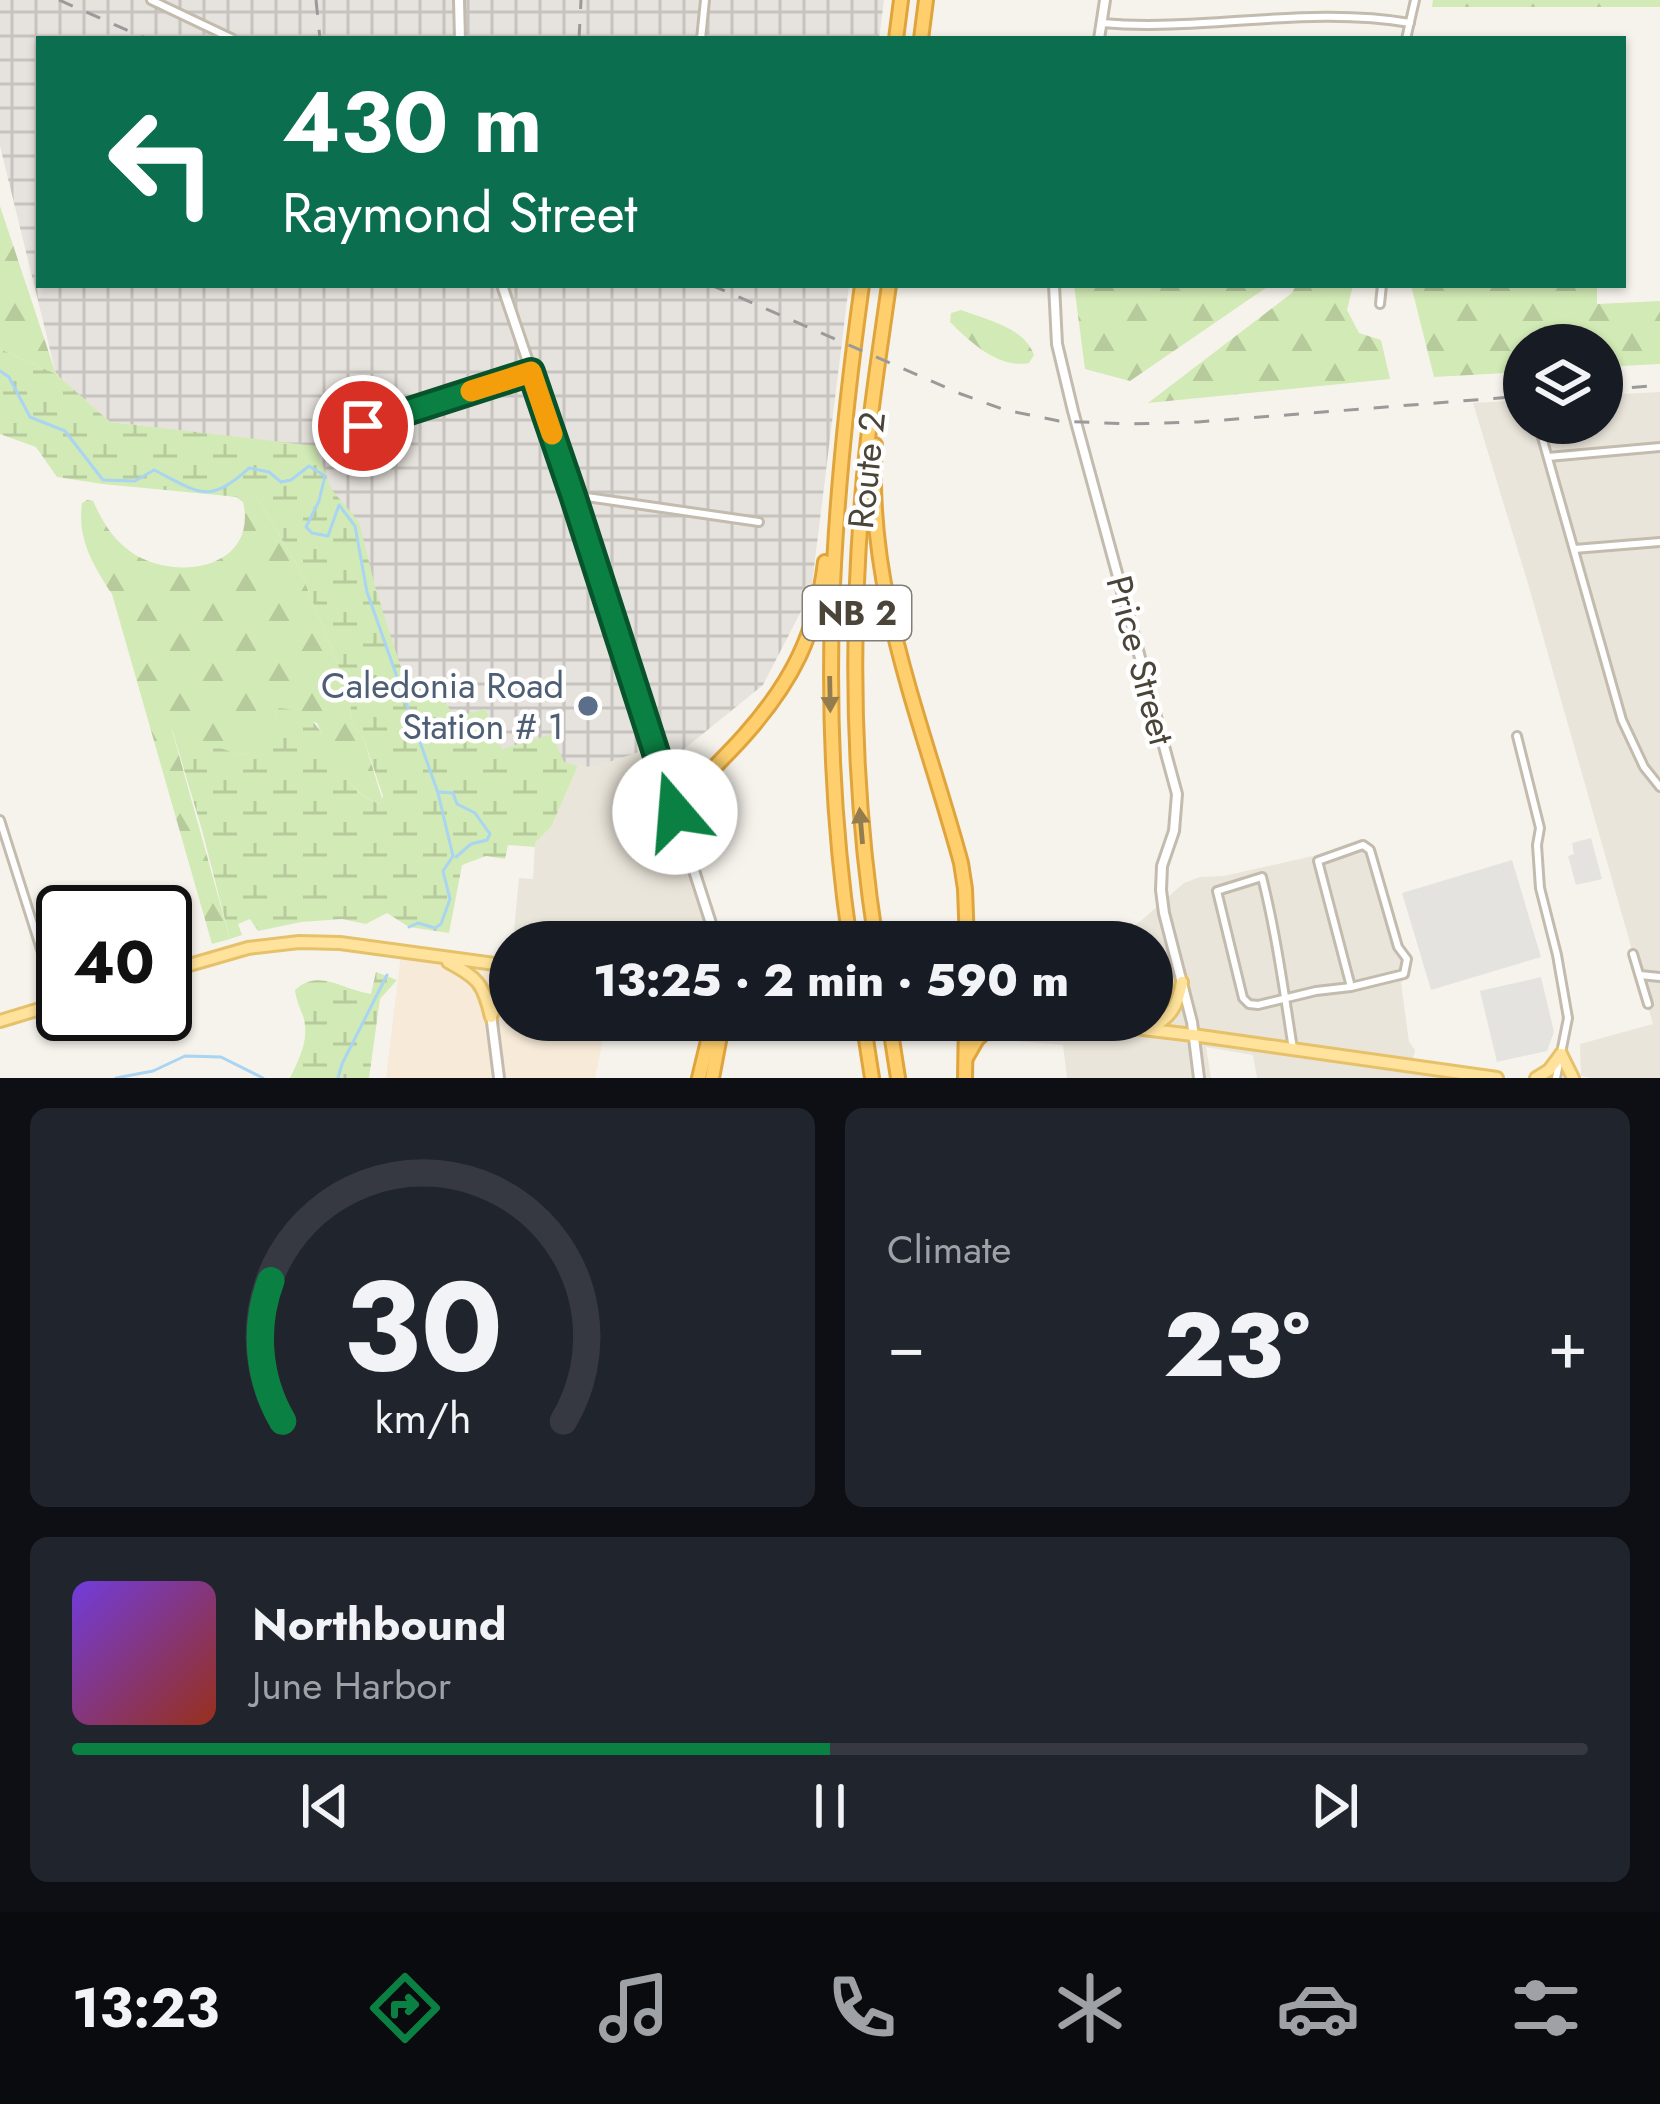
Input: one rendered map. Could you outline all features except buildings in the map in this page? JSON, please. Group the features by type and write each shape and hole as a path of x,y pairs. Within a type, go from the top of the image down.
{"highway":[{"path":"896,36 901,0"},
{"path":"921,36 926,0"},
{"name":"Route 2","path":"848,921 830,699 830,607 862,288"},
{"name":"Route 2","path":"873,921 860,814 856,658 861,515 889,288"},
{"path":"876,377 877,553 892,623 961,863 966,921"},
{"path":"675,812 694,785 777,697 798,662 817,612 838,490"},
{"path":"662,770 673,782 694,785"},
{"path":"699,1078 711,1041"},
{"path":"712,1078 716,1041"},
{"path":"866,1041 872,1078"},
{"path":"892,1041 898,1078"},
{"path":"964,1078 965,1041"},
{"path":"965,1059 975,1041"}],"main road":[{"path":"192,964 248,948 299,942 340,943 489,964"},
{"path":"437,957 479,982 489,1012"},
{"path":"1173,1011 1182,982"},
{"path":"0,1021 36,1010"},
{"path":"1173,1033 1496,1078"},
{"path":"1536,1078 1561,1054 1573,1078"}],"street":[{"path":"151,0 227,36"},
{"path":"459,0 460,36"},
{"path":"701,36 705,0"},
{"path":"1100,36 1105,0"},
{"path":"1407,36 1415,0"},
{"path":"1102,23 1148,27 1340,16 1410,23"},
{"path":"503,288 710,921"},
{"name":"Price Street","path":"1054,288 1057,344 1073,411 1177,794 1161,890 1198,1078"},
{"path":"1380,304 1382,288"},
{"path":"363,426 531,372"},
{"path":"1544,444 1622,720 1632,745 1660,787"},
{"path":"1548,457 1660,447"},
{"path":"573,495 759,522"},
{"path":"1574,549 1660,542"},
{"path":"1517,736 1540,828 1540,888 1568,1018 1556,1078"},
{"path":"0,820 36,929"},
{"path":"1293,1048 1286,998 1262,877 1216,891 1243,998 1249,1004 1258,1005 1286,998 1316,991 1352,987 1404,974 1407,959 1399,947 1370,850 1363,844 1318,861 1352,987"},
{"path":"1633,954 1648,1004"},
{"path":"1640,975 1660,977"},
{"path":"494,1041 499,1078"}],"shaded area":[{"path":"0,0 884,0 879,36 36,36 36,288 849,288 811,592 763,685 678,754 651,748 594,767 414,728 298,445 110,422 56,374 0,146"},
{"path":"1660,392 1660,1078 1581,1076 1580,1044 1653,1024 1473,403 1503,401 1503,444 1623,444 1623,394"},
{"path":"651,748 706,921 515,921 519,878 533,879 535,843 551,827 578,766 594,767"},
{"path":"1591,838 1602,879 1576,885 1568,856 1574,854 1572,843"},
{"path":"1367,849 1373,855 1407,969 1401,983 1409,1042 1415,1050 1411,1069 1444,1078 1257,1078 1253,1055 1206,1047 1211,1078 1067,1078 1063,1045 1015,1041 1173,1041 1173,921 1141,921 1184,883 1200,877"},
{"path":"1512,860 1541,957 1431,990 1402,893"},
{"path":"401,954 489,966 489,1041 603,1041 595,1078 386,1078"},
{"path":"1541,977 1554,1032 1547,1051 1497,1062 1480,991"}],"green space":[{"path":"1433,0 1660,0 1660,7 1432,7"},
{"path":"0,206 56,374 0,349"},
{"path":"1074,288 1266,288 1130,381 1085,369"},
{"path":"1294,288 1352,288 1347,310 1359,333 1381,340 1390,379 1148,403"},
{"path":"1412,288 1597,288 1597,304 1660,301 1660,364 1623,366 1623,324 1503,324 1503,373 1434,377"},
{"path":"961,310 1022,338 1034,355 1029,363 1007,362 976,345 950,322 951,313"},
{"path":"0,349 56,374 110,422 315,446 332,490 359,522 410,696 434,689 456,717 485,709 502,749 552,734 564,762 578,766 551,827 535,847 508,845 505,859 486,856 462,865 449,933 409,927 387,913 366,924 342,919 258,931 250,919 238,924 242,935 230,939 172,729 239,755 261,744 279,708 299,712 323,735 349,782 380,804 383,796 364,739 350,722 351,697 300,570 258,499 57,477 36,447 0,434"},
{"path":"233,495 258,499 300,570 351,697 350,722 364,739 383,802 368,798 349,781 317,723 277,712 260,746 239,755 172,730 230,939 212,944 112,594 88,551 81,516 82,503 93,501 109,530 134,554 172,567 192,567 211,563 239,541 243,502"},
{"path":"376,972 397,980 380,999 369,1078 290,1078 305,1035 295,990 322,981 371,994"}],"waterway":[{"path":"0,371 9,377 30,417 65,431 103,480 135,481 154,470 193,489 213,491 249,468 269,472 281,482 309,466 325,476 306,527 328,536 339,505 355,526 367,592 438,793 453,856 443,871 450,899 441,924 409,927"},
{"path":"440,792 453,793 457,804 475,813 490,834 456,857"},
{"path":"338,1078 387,975"},
{"path":"116,1078 153,1071 185,1056 221,1057 263,1078"}],"railway":[{"path":"59,0 140,36"},
{"path":"316,0 320,36"},
{"path":"579,36 581,0"},
{"path":"718,288 961,394 1005,410 1059,421 1198,422 1503,398"},
{"path":"1623,388 1660,385"}],"slow traffic":[{"path":"471,391 531,372 552,434"}],"place":[{"name":"Caledonia Road Station # 1","path":"588,706"}],"route":[{"path":"363,426 531,372 675,812"}]}
